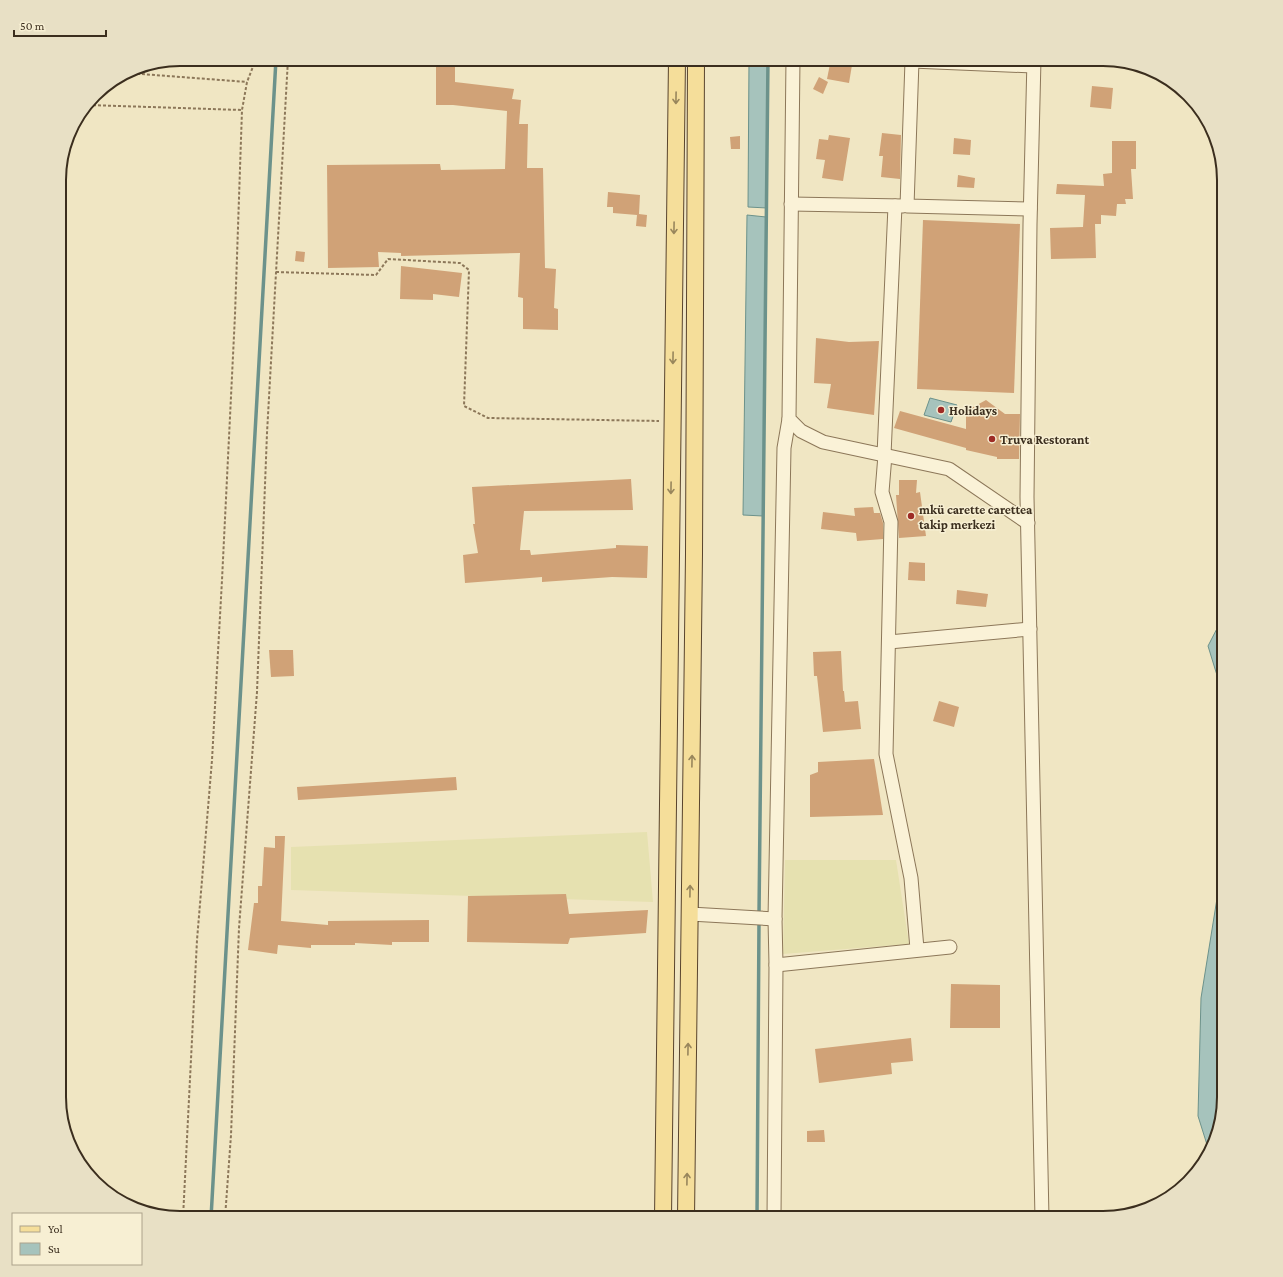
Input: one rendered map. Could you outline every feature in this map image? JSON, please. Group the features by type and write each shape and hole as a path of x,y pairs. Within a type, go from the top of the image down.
{"main road":[{"path":"663,1211 677,66"},
{"path":"686,1211 694,554 696,66"}],"street":[{"path":"774,1211 775,919 784,448 789,419 793,66"},
{"path":"912,66 882,492 891,522 886,754 911,878 917,949"},
{"path":"1034,66 1030,209 1028,523 1042,1211"},
{"path":"791,204 1030,209"},
{"path":"789,419 801,431 823,442 949,469 1028,523"},
{"path":"889,642 1030,629"},
{"path":"690,914 775,919"},
{"path":"776,966 917,949 950,947"}],"path":[{"path":"182,1211 197,940 212,760 222,588 235,322 242,110 247,82 253,66"},
{"path":"226,1211 239,928 257,692 267,433 288,66"},
{"path":"139,74 247,82"},
{"path":"94,105 242,110"},
{"path":"276,272 376,275 388,259 460,263 469,270 464,406 488,418 672,421"}],"shaded area":[{"path":"647,832 653,902 291,890 291,847"},
{"path":"785,860 896,860 909,944 783,954"}],"water":[{"path":"749,66 768,66 767,208 748,207"},
{"path":"747,215 766,217 763,516 743,515"},
{"name":"Holidays","path":"930,398 957,405 951,422 924,415"},
{"path":"1217,629 1217,675 1208,646"},
{"path":"1217,899 1217,1104 1215,1119 1207,1143 1198,1116 1201,998"}],"building":[{"path":"436,66 455,66 455,82 514,89 512,99 521,100 519,124 528,124 527,168 543,168 545,268 556,269 554,308 558,309 558,330 523,329 523,298 518,297 520,253 401,256 401,253 378,252 379,267 328,268 327,165 440,164 441,170 505,169 507,111 453,105 436,105"},
{"path":"830,66 852,66 849,83 827,79"},
{"path":"819,77 828,82 823,94 813,89"},
{"path":"1092,86 1113,88 1111,109 1090,107"},
{"path":"882,133 901,135 900,179 881,177 883,156 879,156"},
{"path":"829,135 850,138 843,181 822,178 825,160 816,159 819,139 828,140"},
{"path":"740,136 740,149 731,149 730,137"},
{"path":"954,138 971,140 970,155 953,154"},
{"path":"1112,141 1136,141 1136,169 1131,169 1133,199 1125,199 1126,204 1117,204 1116,216 1101,215 1101,224 1095,224 1096,258 1051,259 1050,228 1083,227 1085,195 1056,194 1057,184 1104,186 1103,174 1112,173"},
{"path":"958,175 975,178 974,188 957,187"},
{"path":"608,192 640,195 639,214 647,215 646,227 636,226 637,215 613,213 613,207 607,207"},
{"path":"923,220 1020,224 1014,393 917,389"},
{"path":"296,251 305,252 304,262 295,261"},
{"path":"401,266 462,273 459,297 433,294 433,300 400,299"},
{"path":"816,338 849,342 879,341 874,415 827,408 831,384 814,383"},
{"name":"Truva Restorant","path":"986,400 1005,414 1020,414 1019,459 997,459 997,457 966,450 966,448 894,428 900,411 966,429 966,411"},
{"path":"631,479 633,510 524,511 520,550 530,550 531,555 616,548 616,545 648,546 647,578 612,577 542,582 542,577 465,583 463,555 478,553 473,524 475,524 472,487"},
{"name":"mkü carette carettea takip merkezi","path":"899,480 917,480 916,493 920,492 926,536 899,538 896,495 899,495"},
{"path":"873,507 874,513 880,513 883,523 883,539 857,541 856,533 821,529 823,512 855,516 854,508"},
{"path":"909,562 925,563 925,581 908,580"},
{"path":"957,590 988,594 986,607 956,604"},
{"path":"269,650 293,650 294,676 271,677"},
{"path":"841,651 845,702 858,701 861,729 823,732 817,676 814,676 813,652"},
{"path":"939,701 959,707 954,727 933,721"},
{"path":"874,759 883,815 810,817 810,775 818,772 818,762"},
{"path":"456,777 457,790 298,800 297,787"},
{"path":"275,836 285,836 281,921 328,925 328,921 429,920 429,942 392,942 392,945 355,943 355,945 311,945 311,948 278,945 277,954 248,950 254,903 258,903 258,886 262,886 264,847 275,848"},
{"path":"566,894 569,914 648,910 646,933 570,938 568,944 467,942 468,896"},
{"path":"951,984 1000,985 1000,1028 950,1028"},
{"path":"911,1038 913,1061 891,1063 892,1074 819,1083 815,1049"},
{"path":"824,1130 825,1142 807,1142 807,1131"}],"waterway":[{"path":"211,1211 276,66"},
{"path":"759,915 768,66"},
{"path":"757,1211 759,921"}],"place":[{"name":"Holidays","path":"941,410"},
{"name":"Truva Restorant","path":"992,439"},
{"name":"mkü carette carettea takip merkezi","path":"911,516"}]}
